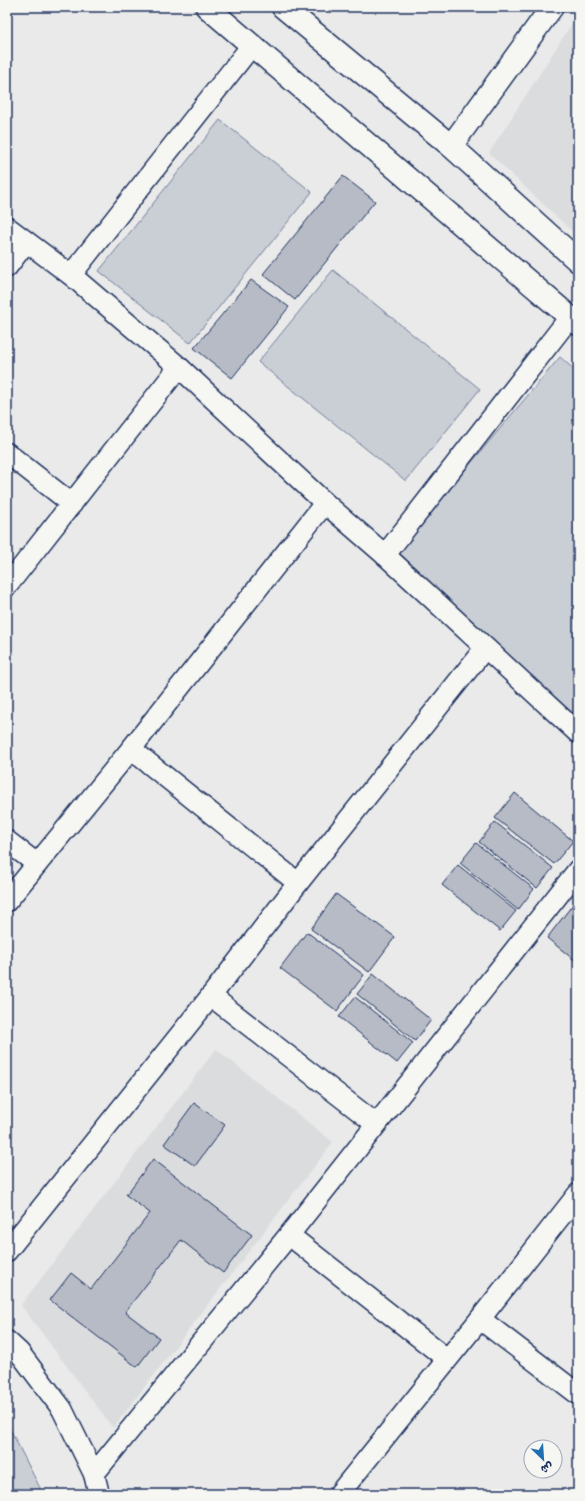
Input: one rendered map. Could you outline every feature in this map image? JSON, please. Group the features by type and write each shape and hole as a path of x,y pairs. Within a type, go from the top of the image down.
{"main road":[{"path":"207,7 574,321"},
{"path":"451,146 552,7"},
{"path":"286,8 451,146 578,261"}],"street":[{"path":"71,275 252,46"},
{"path":"7,227 71,275 179,366 325,503 385,555 578,732"},
{"path":"7,267 26,242"},
{"path":"385,555 574,321"},
{"path":"7,586 179,366"},
{"path":"7,453 72,504"},
{"path":"7,901 131,749 325,503"},
{"path":"7,1251 211,996 298,883 485,648"},
{"path":"131,749 298,883"},
{"path":"7,841 37,864"},
{"path":"94,1474 289,1235 578,870"},
{"path":"211,996 376,1124"},
{"path":"339,1494 480,1319 578,1194"},
{"path":"289,1235 447,1359"},
{"path":"480,1319 578,1394"},
{"path":"7,1341 19,1352 62,1409 94,1474 99,1494"}],"shaded area":[{"path":"578,14 578,237 489,153"},
{"path":"220,120 312,192 190,343 99,271"},
{"path":"333,270 480,389 406,481 258,362"},
{"path":"560,357 578,373 578,729 388,562"},
{"path":"216,1049 333,1142 113,1428 21,1305"},
{"path":"7,1423 43,1494 7,1494"}],"building":[{"path":"343,176 375,201 295,300 263,274"},
{"path":"251,280 289,307 232,378 194,348"},
{"path":"515,793 573,841 554,864 495,818"},
{"path":"495,822 553,868 537,888 479,842"},
{"path":"476,843 534,889 518,910 460,863"},
{"path":"458,865 516,911 500,931 442,885"},
{"path":"336,894 395,937 369,972 311,929"},
{"path":"577,899 578,900 578,963 547,938"},
{"path":"307,932 364,975 337,1011 280,968"},
{"path":"373,974 431,1020 415,1041 357,994"},
{"path":"355,997 413,1043 397,1063 339,1017"},
{"path":"194,1103 225,1125 195,1166 164,1144"},
{"path":"153,1159 252,1235 223,1273 181,1240 125,1312 159,1338 137,1367 50,1300 71,1273 91,1289 150,1213 126,1195"}]}
